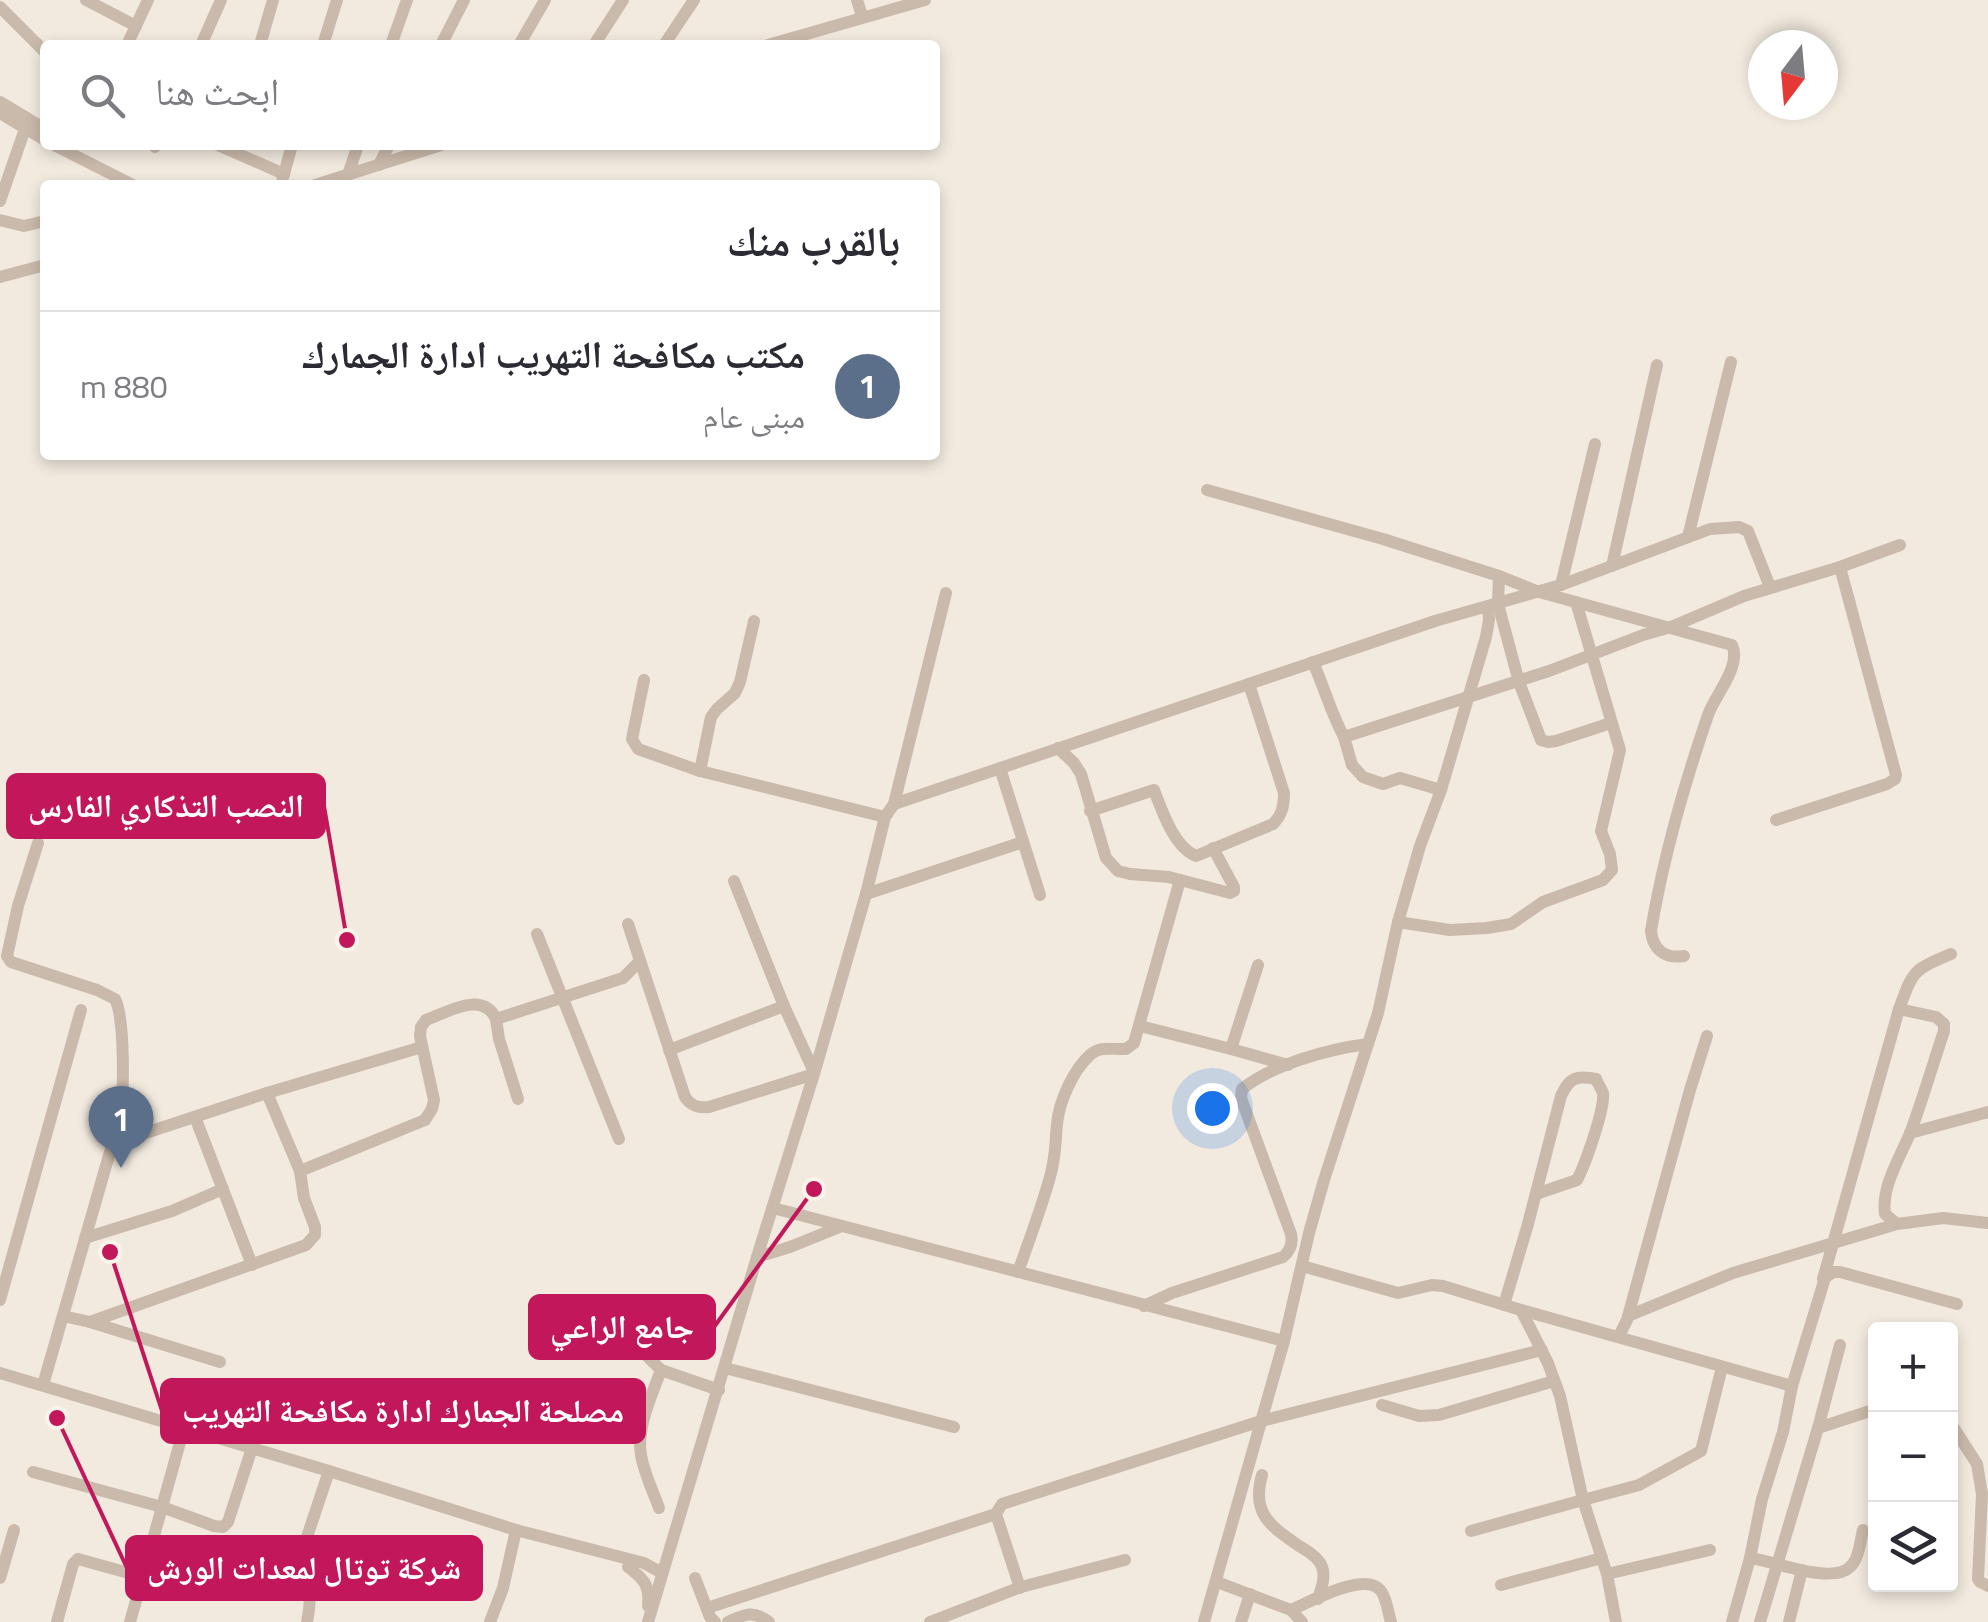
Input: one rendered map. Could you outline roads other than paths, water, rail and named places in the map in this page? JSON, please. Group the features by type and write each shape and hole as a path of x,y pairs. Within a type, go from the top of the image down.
{"street":[{"path":"86,0 136,26"},
{"path":"129,40 148,0"},
{"path":"203,40 221,0"},
{"path":"254,0 272,4 261,40"},
{"path":"324,40 337,0"},
{"path":"393,40 407,0"},
{"path":"444,40 464,0"},
{"path":"523,40 545,0"},
{"path":"597,40 623,0"},
{"path":"667,40 694,0"},
{"path":"857,0 862,16"},
{"path":"784,40 926,0"},
{"path":"0,6 40,47"},
{"path":"0,102 40,136"},
{"path":"0,113 40,128"},
{"path":"0,201 5,172 26,124"},
{"path":"79,150 116,169 122,180"},
{"path":"230,150 282,179 291,150"},
{"path":"348,175 356,150"},
{"path":"379,166 387,150"},
{"path":"332,180 427,150"},
{"path":"0,220 24,226 40,222"},
{"path":"0,277 40,265"},
{"path":"1688,537 1732,362"},
{"path":"1612,566 1657,365"},
{"path":"1561,585 1595,444"},
{"path":"1206,490 1383,539 1538,592 1732,645 1735,653 1695,754 1650,931 1658,950 1669,956 1684,956"},
{"path":"894,804 1435,621 1561,585 1710,529 1740,527 1748,531 1770,587"},
{"path":"1344,738 1519,682 1770,587 1900,545"},
{"path":"1776,820 1895,779 1840,567"},
{"path":"1204,1622 1284,1341 1324,1180 1378,1013 1398,922 1469,696 1499,576"},
{"path":"648,1622 814,1073 885,817 894,804 946,593"},
{"path":"1398,922 1450,930 1505,925 1543,902 1603,880 1612,870 1601,831 1620,750 1576,602"},
{"path":"1493,606 1541,740 1556,741 1611,723"},
{"path":"700,771 711,718 734,695 740,682 754,621"},
{"path":"1313,662 1352,765 1362,777 1384,784 1400,778 1441,790"},
{"path":"644,680 633,734 638,749 700,771 885,817"},
{"path":"1090,811 1154,790 1184,849 1196,856 1273,824 1284,804 1248,684"},
{"path":"1058,748 1081,774 1106,858 1118,871 1233,892 1213,848"},
{"path":"1000,768 1040,895"},
{"path":"866,894 1023,842"},
{"path":"38,843 18,906 8,956 11,962 108,994 119,1006 122,1104 44,1386"},
{"path":"1018,1272 1051,1175 1059,1114 1072,1080 1095,1051 1131,1046 1180,880"},
{"path":"734,881 814,1073"},
{"path":"628,924 688,1103 701,1108 814,1073"},
{"path":"538,934 619,1138"},
{"path":"1732,1622 1792,1386 1899,1009 1912,974 1951,954"},
{"path":"496,1019 624,978 640,961"},
{"path":"1231,1049 1258,965"},
{"path":"624,978 651,993"},
{"path":"300,1171 425,1120 434,1100 420,1032 426,1020 475,1002 492,1009 518,1099"},
{"path":"670,1050 784,1006"},
{"path":"1897,1224 1885,1214 1885,1199 1944,1031 1944,1024 1936,1017 1899,1009"},
{"path":"0,1300 81,1010"},
{"path":"1140,1026 1288,1065"},
{"path":"1618,1336 1628,1316 1707,1036"},
{"path":"1144,1306 1288,1252 1291,1234 1240,1093 1252,1082 1288,1065 1368,1044"},
{"path":"112,1144 422,1047"},
{"path":"1504,1305 1561,1096 1566,1084 1584,1076 1596,1079 1603,1093 1596,1131 1582,1171 1577,1180 1536,1194"},
{"path":"90,1322 252,1266 306,1245 315,1236 300,1171 267,1093"},
{"path":"1910,1134 1988,1112"},
{"path":"195,1116 252,1266"},
{"path":"86,1238 172,1211 223,1189"},
{"path":"773,1208 1284,1341"},
{"path":"1628,1316 1733,1273 1897,1224 1943,1218 1988,1223"},
{"path":"757,1257 842,1226"},
{"path":"1302,1266 1398,1293 1438,1285 1792,1386"},
{"path":"1822,1282 1830,1273 1840,1272 1957,1304"},
{"path":"1521,1310 1542,1350 1564,1410 1616,1622"},
{"path":"63,1316 220,1362"},
{"path":"586,1348 602,1337 621,1335 636,1344 661,1370 719,1390"},
{"path":"1760,1622 1840,1344"},
{"path":"707,1608 996,1514 1002,1504 1262,1421 1542,1350"},
{"path":"1472,1531 1639,1485 1701,1451 1722,1367"},
{"path":"725,1368 954,1427"},
{"path":"659,1508 640,1444 661,1370"},
{"path":"0,1373 516,1530 644,1563 662,1573"},
{"path":"1382,1405 1419,1416 1439,1416 1554,1381"},
{"path":"1818,1428 1870,1412"},
{"path":"130,1622 184,1428"},
{"path":"1958,1434 1977,1464 1982,1494 1978,1578 1988,1586"},
{"path":"33,1472 162,1507 214,1526 226,1525 252,1448"},
{"path":"307,1622 310,1600 297,1577 297,1567 329,1471"},
{"path":"1262,1475 1258,1499 1262,1513 1321,1564 1324,1582 1318,1599"},
{"path":"996,1514 1020,1588"},
{"path":"0,1578 14,1530"},
{"path":"490,1622 516,1530"},
{"path":"1750,1558 1823,1575 1846,1570 1853,1563 1863,1530"},
{"path":"578,1546 646,1573 662,1573"},
{"path":"1607,1574 1710,1550"},
{"path":"1501,1584 1602,1558"},
{"path":"57,1622 73,1564 78,1559 143,1577"},
{"path":"930,1622 1020,1588 1125,1560"},
{"path":"628,1567 645,1580 648,1588 648,1622"},
{"path":"1789,1622 1802,1570"},
{"path":"695,1578 715,1622"},
{"path":"1217,1582 1292,1610 1302,1622"},
{"path":"1292,1610 1350,1586 1373,1584 1383,1593 1391,1622"},
{"path":"1240,1622 1250,1594"},
{"path":"728,1622 749,1612 769,1622"}],"place":[{"name":"النصب التذكاري الفارس","path":"347,940"},
{"name":"مكتب مكافحة التهريب ادارة الجمارك","path":"121,1168"},
{"name":"جامع الراعي","path":"814,1189"},
{"name":"مصلحة الجمارك ادارة مكافحة التهريب","path":"110,1252"},
{"name":"شركة توتال لمعدات الورش","path":"57,1418"}]}
